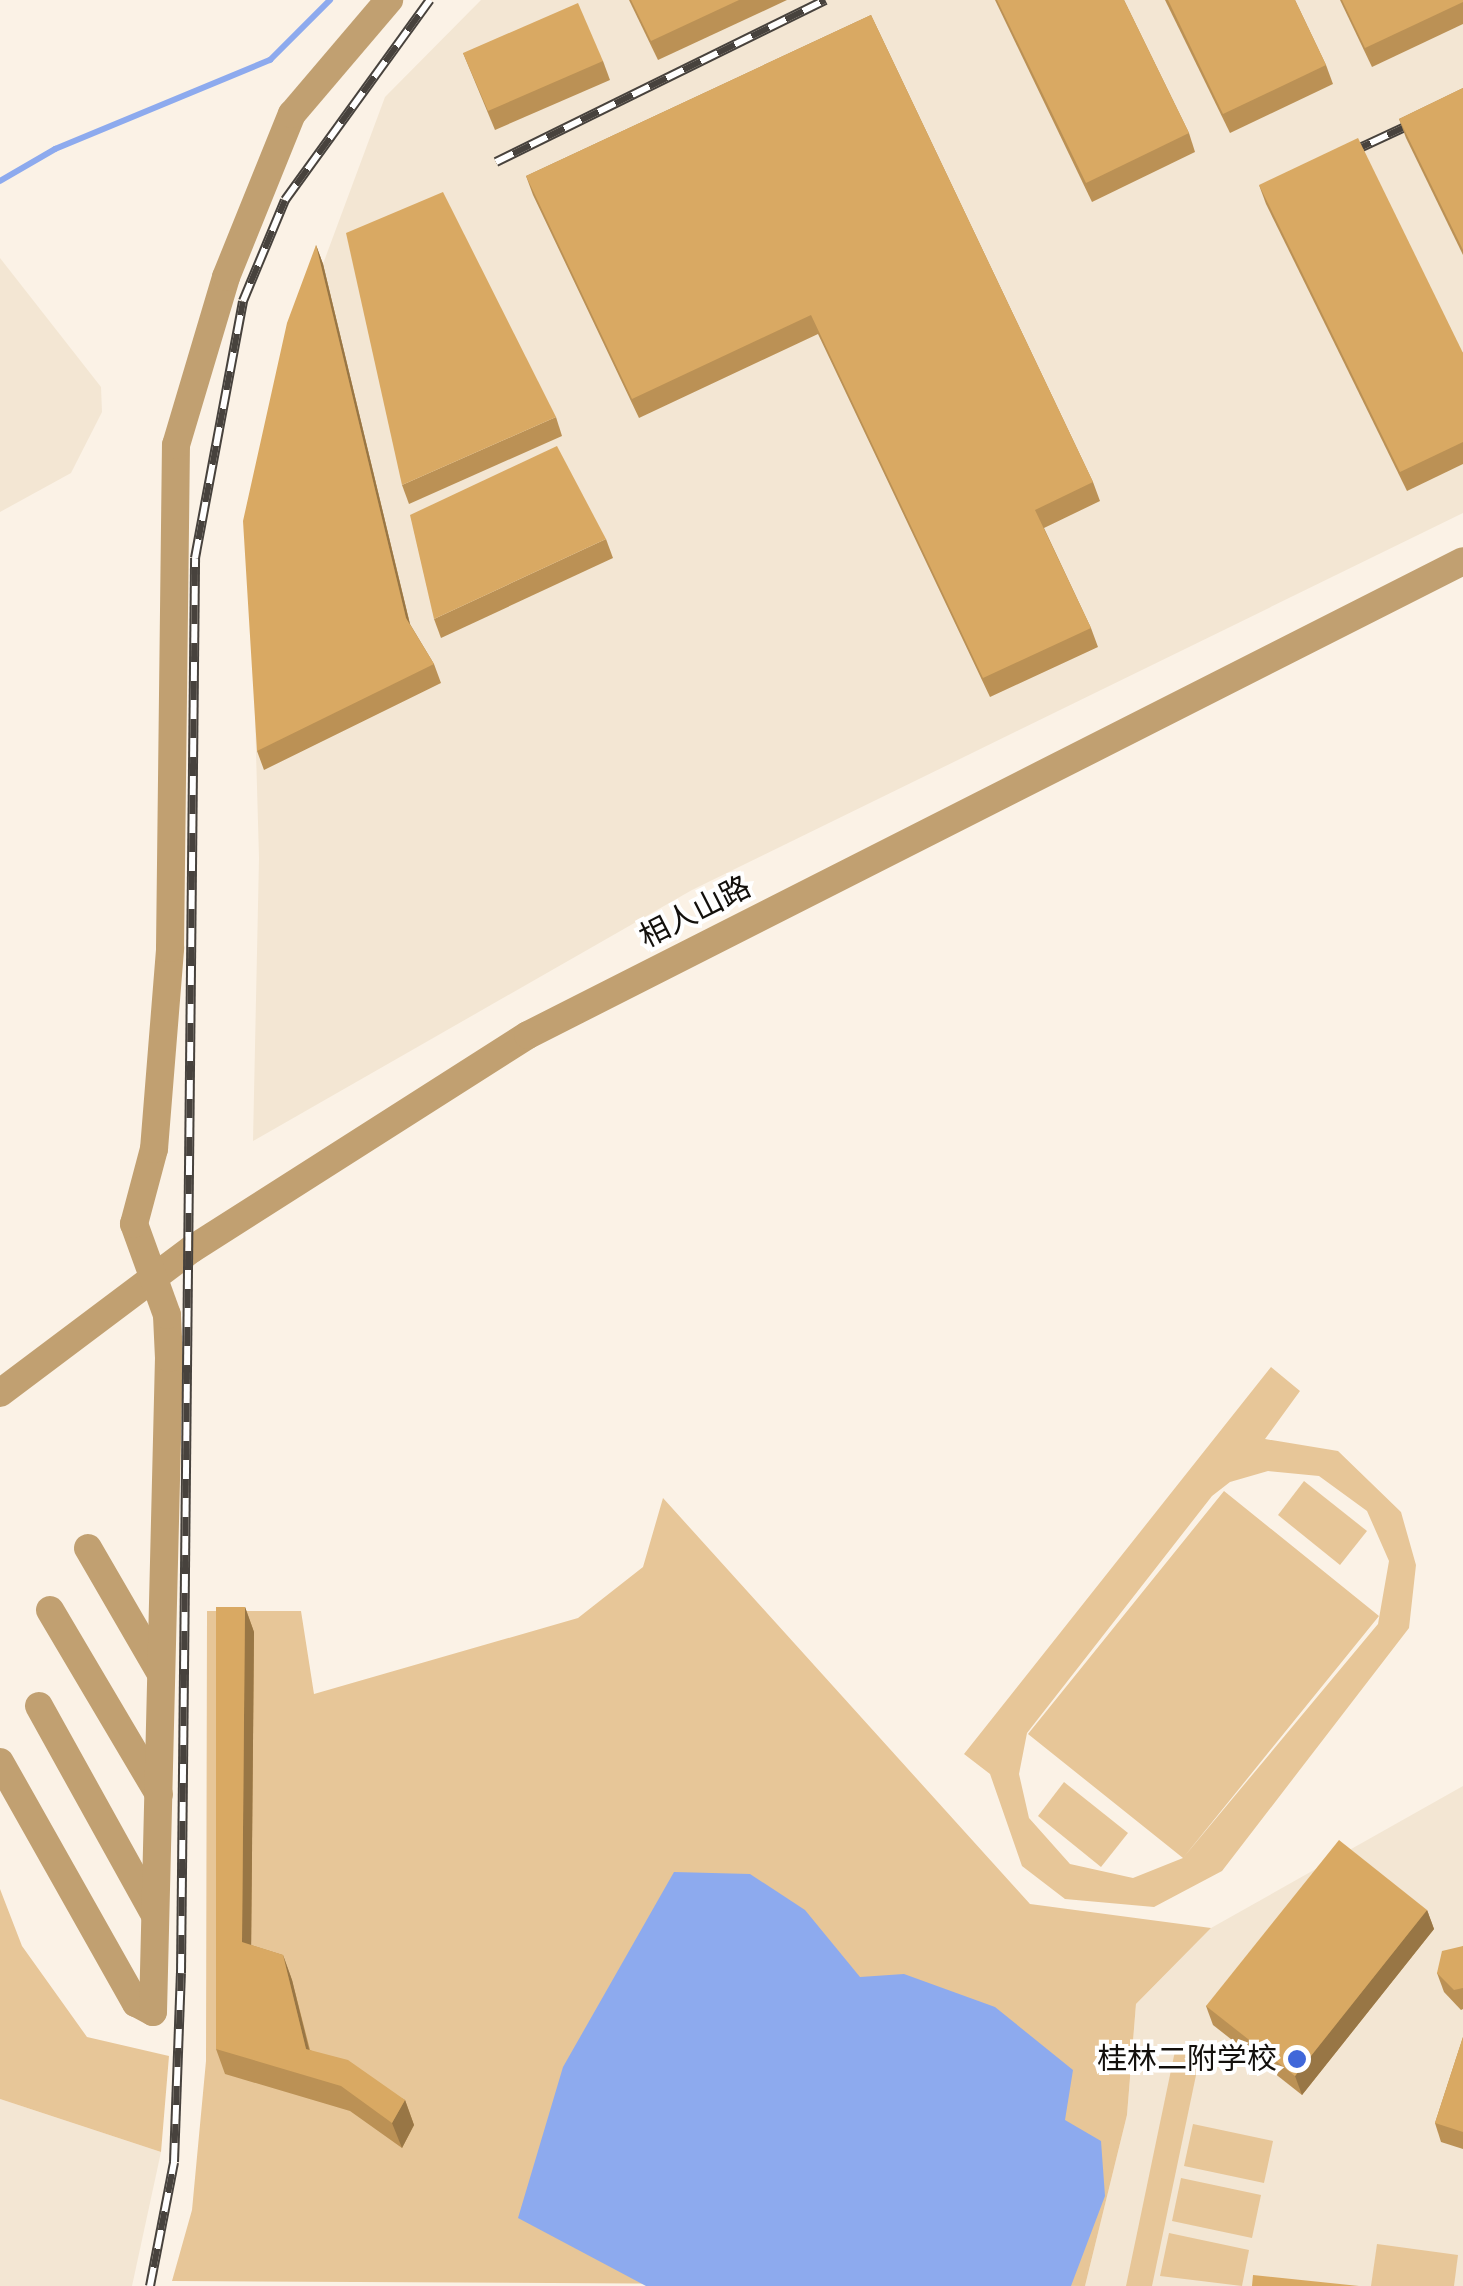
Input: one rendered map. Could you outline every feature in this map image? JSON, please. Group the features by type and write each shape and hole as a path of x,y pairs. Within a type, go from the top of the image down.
{"street":[{"path":"0,1762 136,2004 154,2012 169,1358 156,1276 137,1251 134,1224 154,1148 170,948 176,444 226,277 292,114 389,0"},
{"name":"相人山路","path":"0,1393 156,1276 528,1034 1463,561"},
{"path":"88,1548 161,1674"},
{"path":"50,1610 158,1794"},
{"path":"39,1706 156,1916"}],"shaded area":[{"path":"481,0 1463,0 1463,513 692,890 253,1141 259,858 250,540 294,342 385,97"},
{"path":"0,258 101,387 102,412 71,473 0,512"},
{"path":"1271,1367 1300,1391 1265,1439 1338,1451 1401,1512 1416,1565 1409,1628 1222,1871 1154,1907 1065,1899 1022,1866 990,1774 964,1754","holes":["1268,1471 1319,1476 1367,1511 1389,1561 1378,1624 1183,1858 1133,1878 1070,1864 1029,1818 1019,1774 1027,1733 1212,1496 1230,1482"]},
{"path":"1304,1481 1367,1531 1340,1565 1278,1515"},
{"path":"1224,1491 1379,1616 1183,1858 1028,1734"},
{"path":"663,1498 1030,1904 1211,1928 1136,2004 1127,2115 1085,2286 172,2281 192,2210 206,2061 207,1611 301,1611 314,1694 578,1618 643,1567"},
{"path":"1064,1782 1128,1833 1101,1867 1038,1816"},
{"name":"桂林二附学校","path":"1463,1786 1463,2286 1085,2286 1127,2115 1136,2004 1211,1928"},
{"path":"0,1889 22,1946 87,2037 169,2056 161,2152 0,2099"},
{"path":"1175,2051 1200,2056 1152,2286 1126,2286"},
{"path":"0,2099 161,2152 132,2286 0,2286"},
{"path":"1193,2124 1273,2141 1264,2183 1184,2166"},
{"path":"1181,2178 1261,2195 1252,2238 1172,2221"},
{"path":"1169,2233 1249,2250 1242,2286 1160,2276"},
{"path":"1377,2244 1458,2255 1454,2286 1371,2286"}],"water":[{"path":"674,1872 750,1874 805,1910 860,1977 904,1974 995,2007 1073,2070 1065,2120 1101,2141 1105,2196 1071,2286 646,2286 518,2218 563,2067"}],"building":[{"path":"631,0 739,0 651,41"},
{"path":"997,0 1124,0 1189,133 1086,183"},
{"path":"1168,0 1295,0 1326,65 1223,114"},
{"path":"1342,0 1463,0 1463,2 1365,48"},
{"path":"578,3 603,61 488,111 463,53"},
{"path":"871,15 1093,482 1035,510 1091,628 983,678 811,315 632,399 526,176"},
{"path":"1463,88 1463,250 1399,119"},
{"path":"1358,138 1463,353 1463,442 1400,472 1259,185"},
{"path":"443,192 556,417 402,485 346,233"},
{"path":"316,245 406,618 434,664 257,751 243,521 287,323"},
{"path":"557,446 606,539 434,619 410,515"},
{"path":"216,1607 245,1607 242,1942 283,1955 306,2049 348,2060 405,2100 392,2123 341,2086 216,2049"},
{"path":"1339,1840 1427,1910 1295,2076 1206,2006"},
{"path":"1463,1946 1463,1988 1454,1990 1437,1973 1442,1951"},
{"path":"1463,2037 1463,2132 1435,2123"},
{"path":"1253,2275 1359,2286 1252,2286"}],"waterway":[{"path":"0,181 55,149 270,60 330,0"}],"railway":[{"path":"150,2286 174,2162 181,1973 195,558 243,301 285,200 430,0"},
{"path":"496,162 825,0"},
{"path":"1336,159 1463,100"}],"place":[{"name":"桂林二附学校","path":"1297,2059"}]}
